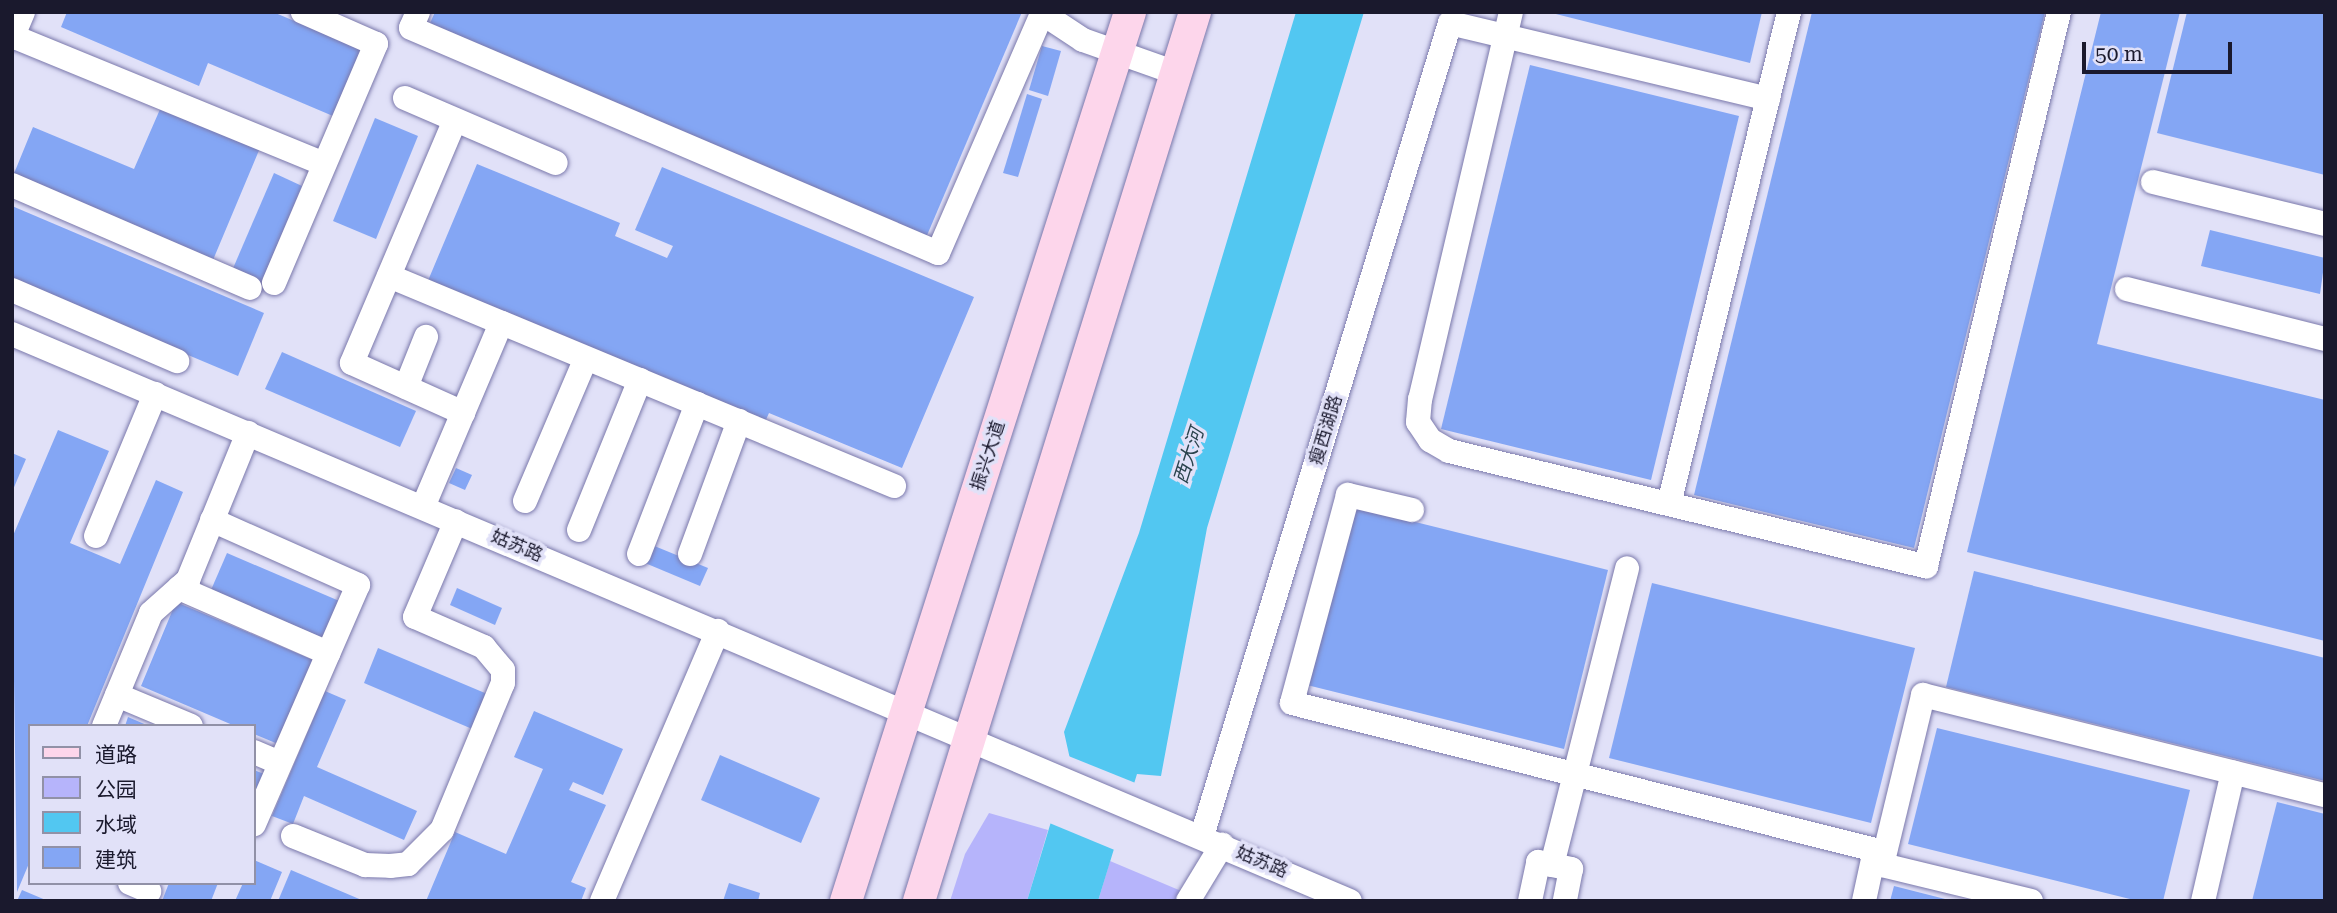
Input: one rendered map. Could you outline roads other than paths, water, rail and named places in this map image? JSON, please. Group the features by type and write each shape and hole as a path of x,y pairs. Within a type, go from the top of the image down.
{"main road":[{"name":"振兴大道","path":"846,901 1130,12"},
{"path":"919,901 1195,12"}],"street":[{"path":"23,12 13,37 324,164"},
{"path":"274,283 376,44 303,12"},
{"path":"418,12 411,28 938,253 1043,13 1117,53 1176,73"},
{"path":"1511,12 1418,422 1430,440 1449,451 1926,566 2059,12"},
{"path":"1669,504 1789,12"},
{"name":"瘦西湖路","path":"1188,901 1212,841 1450,23 1504,37"},
{"path":"1504,37 1768,99"},
{"path":"405,98 555,163"},
{"path":"455,120 352,363 463,413"},
{"path":"2153,182 2325,224"},
{"path":"12,185 250,288"},
{"path":"389,276 894,486"},
{"path":"2127,289 2325,339"},
{"path":"12,290 177,361"},
{"path":"423,507 501,323"},
{"name":"姑苏路","path":"13,337 155,394 970,737 1350,901"},
{"path":"406,387 426,337"},
{"path":"525,501 586,358"},
{"path":"579,530 640,380"},
{"path":"96,536 155,394"},
{"path":"639,554 697,404"},
{"path":"690,554 739,421"},
{"path":"105,724 151,613 179,588 212,520 248,433"},
{"path":"1412,510 1348,495 1292,703 1875,850 1864,901"},
{"path":"212,520 358,585 256,819"},
{"path":"293,836 365,865 390,866 408,864 442,830 503,683 503,670 484,647 415,617 456,521"},
{"path":"1552,865 1627,568"},
{"path":"179,588 328,653"},
{"path":"602,901 718,631"},
{"path":"117,695 186,724"},
{"path":"2031,901 1882,865 1923,695 2325,795"},
{"path":"256,753 280,762"},
{"path":"2203,901 2233,772"},
{"path":"1530,901 1538,862 1571,869 1565,901"}],"water":[{"name":"西大河","path":"1296,12 1364,12 1207,528 1161,776 1137,774 1098,901 1027,901 1070,759 1064,732 1139,533"}]}
